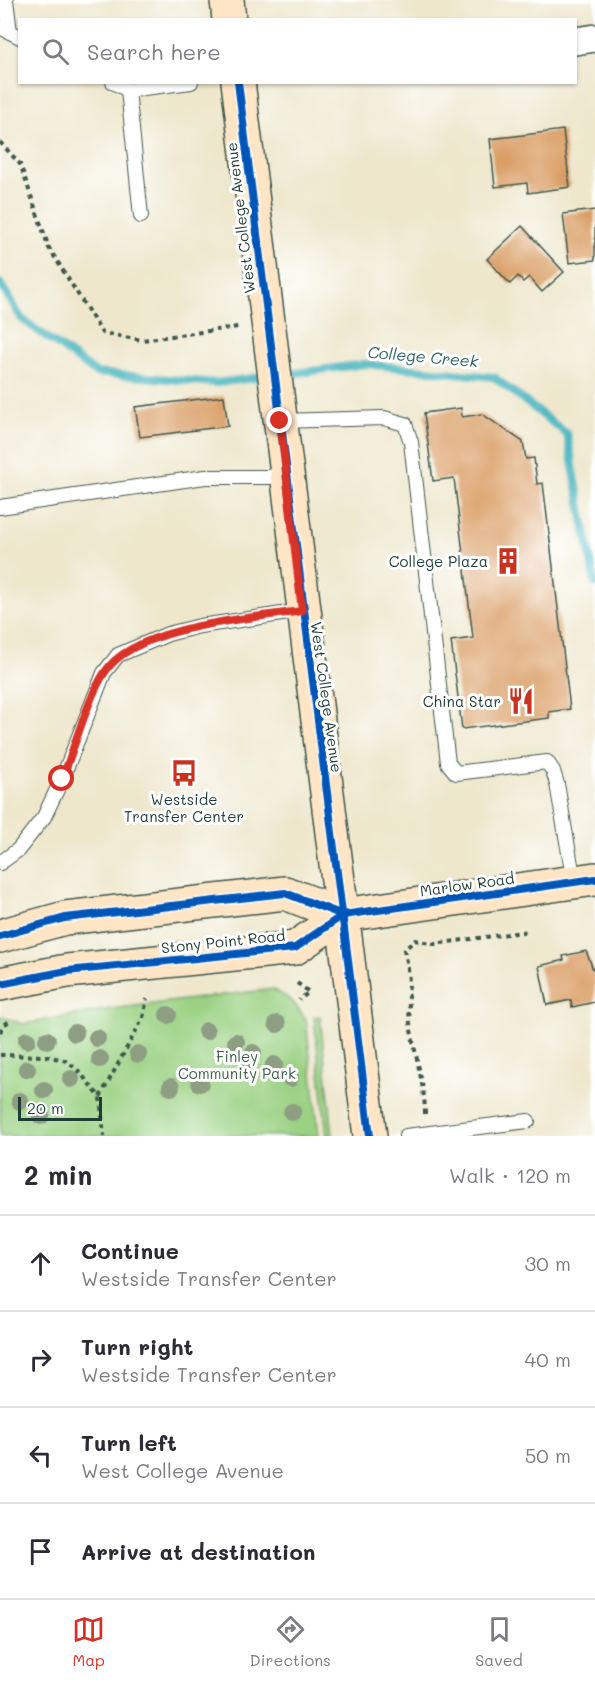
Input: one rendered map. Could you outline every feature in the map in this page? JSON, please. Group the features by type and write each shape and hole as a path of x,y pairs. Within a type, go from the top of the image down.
{"main road":[{"path":"227,0 229,18"},
{"name":"West College Avenue","path":"238,84 302,611 370,1136"},
{"name":"Marlow Road","path":"343,915 584,881"},
{"path":"0,936 65,918 285,893 343,915"},
{"name":"Stony Point Road","path":"0,984 67,971 295,948 343,915"}],"street":[{"path":"577,41 595,38"}],"lane":[{"path":"6,0 10,32"},
{"path":"117,84 128,90 175,84"},
{"path":"128,90 141,216"},
{"path":"280,421 384,417 405,424 411,442 448,763 456,773 547,762 553,771 584,881"},
{"path":"0,507 205,477 287,477"},
{"path":"0,863 18,850 44,817 62,779 104,673 118,655 168,634 200,626 302,611"},
{"path":"406,1136 528,1121"}],"path":[{"path":"0,142 20,164 49,248 102,333 142,340 267,322"},
{"path":"425,1134 425,1101 410,1021 410,966 404,950 415,940 434,944 530,931"},
{"path":"297,983 309,992 299,1000"},
{"path":"100,1096 143,1018 147,999"},
{"path":"0,1032 5,1024 12,1020"},
{"path":"0,1055 26,1054 64,1060 87,1079 100,1096 104,1136"}],"green space":[{"name":"Finley Community Park","path":"273,989 292,1001 306,1019 319,1136 0,1136 0,1016 23,1024 104,1010"},
{"path":"320,1016 333,1136 327,1136 314,1017"}],"building":[{"path":"563,130 570,187 528,193 527,183 495,187 490,139"},
{"path":"595,210 595,260 569,263 563,214"},
{"path":"522,226 564,272 542,292 529,277 523,282 518,276 510,284 487,259"},
{"path":"224,396 228,426 140,437 135,407"},
{"name":"College Plaza","path":"461,408 462,417 482,414 523,442 526,459 534,458 537,484 543,483 570,709 549,712 549,718 462,729 451,641 473,638 454,478 433,481 424,413"},
{"path":"586,951 595,969 595,1002 572,1007 571,1000 547,1005 539,966 564,960 563,956"}],"waterway":[{"name":"College Creek","path":"0,283 22,319 96,373 216,383 268,376"},
{"name":"College Creek","path":"281,375 365,364 494,377 567,434 595,583"}],"cycle path":[{"path":"238,84 370,1136"},
{"path":"0,984 67,971 295,948 343,915 595,879"},
{"path":"0,936 65,918 285,893 343,915"}],"place":[{"name":"College Plaza","path":"508,561"},
{"name":"China Star","path":"521,701"},
{"name":"Westside Transfer Center","path":"184,773"}],"route":[{"path":"62,779 104,673 118,655 168,634 200,626 302,611 280,421"}]}
